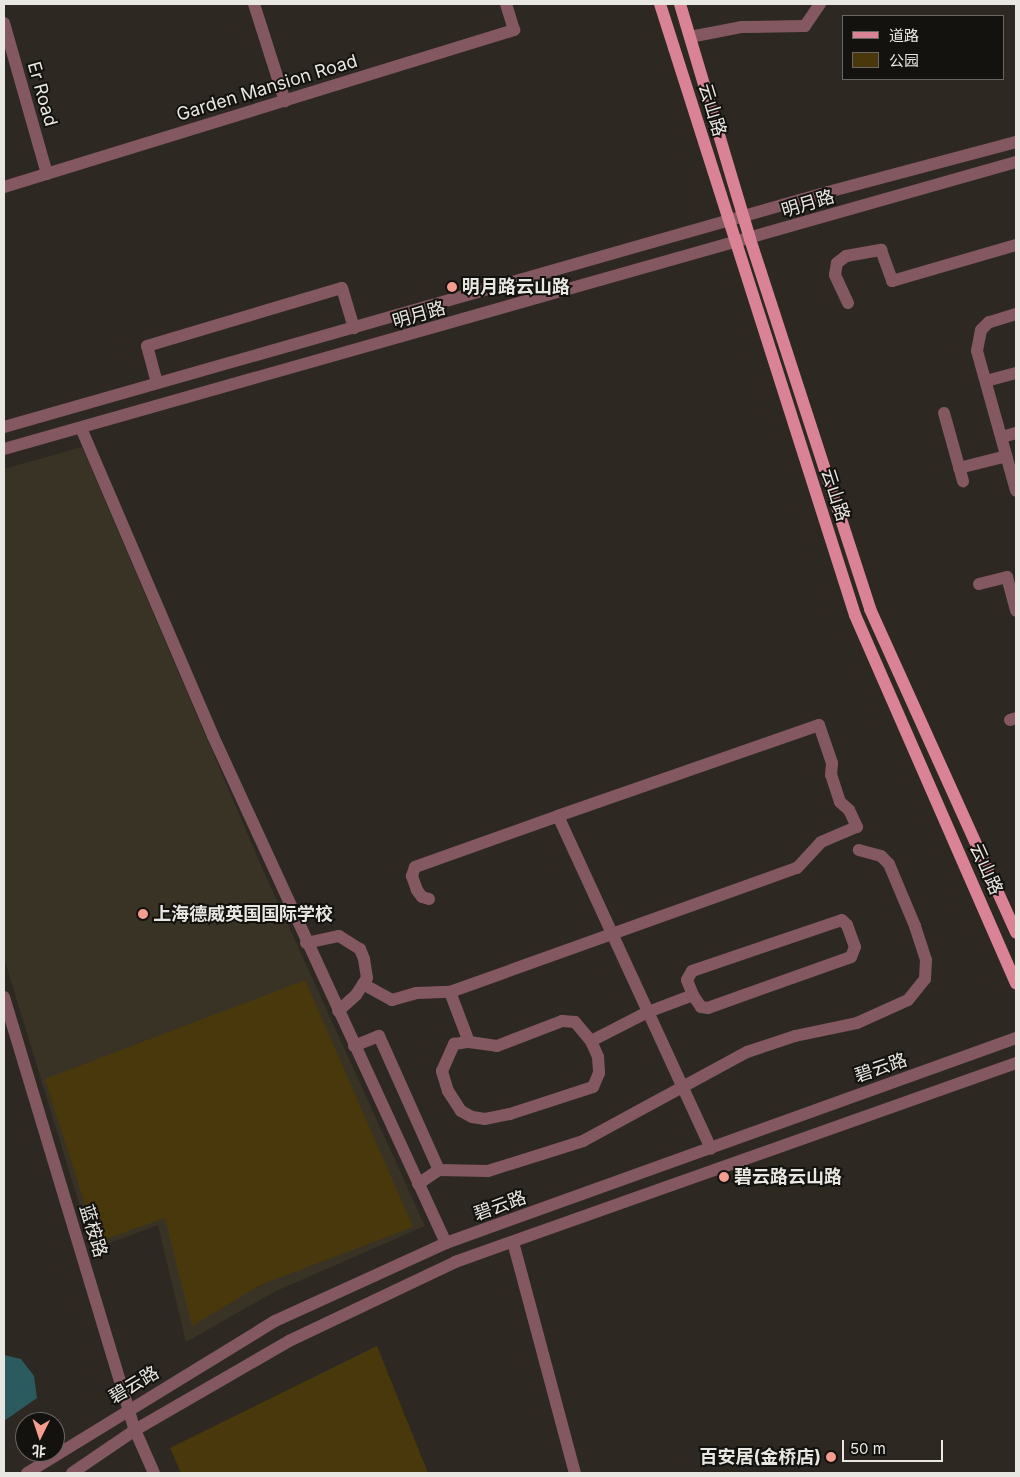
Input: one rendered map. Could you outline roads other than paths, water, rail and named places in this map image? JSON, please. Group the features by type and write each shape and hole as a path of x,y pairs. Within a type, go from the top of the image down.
{"main road":[{"name":"云山路","path":"660,4 735,244 855,615 1016,983"},
{"name":"云山路","path":"680,4 745,216 750,239 870,609 1016,933"}],"street":[{"path":"254,4 284,101"},
{"name":"Garden Mansion Road","path":"4,187 514,30 506,4"},
{"path":"690,37 742,27 806,26 820,4"},
{"name":"Er Road","path":"4,23 47,174"},
{"name":"明月路","path":"4,427 745,216 1016,142"},
{"name":"明月路","path":"4,450 735,244 1016,162"},
{"path":"848,302 835,275 837,263 846,256 881,250 892,281 1016,245"},
{"path":"157,383 147,346 342,288 354,328"},
{"path":"1016,314 989,322 981,330 977,351 1016,491"},
{"path":"986,381 1016,373"},
{"path":"944,413 963,481"},
{"path":"81,428 213,736 306,943 446,1243"},
{"path":"1002,437 1016,433"},
{"path":"959,468 1007,456"},
{"path":"979,584 1007,577 1016,611"},
{"path":"363,984 392,1000 416,993 450,992 797,868 821,842 857,827 848,810 840,802 831,775 832,763 819,725 415,867 412,876 416,890 422,897 429,899"},
{"path":"558,816 711,1149"},
{"path":"418,1184 439,1170 488,1171 583,1141 683,1089 747,1052 795,1036 831,1030 883,1014 908,1000 925,979 926,960 889,864 881,856 859,850"},
{"path":"842,920 847,925 855,948 851,957 708,1008 701,1007 693,994 687,980 692,971 842,920"},
{"path":"306,943 327,936 349,940 364,958 367,978 356,995 338,1011"},
{"path":"450,992 469,1042"},
{"path":"591,1041 648,1012 693,994"},
{"name":"蓝桉路","path":"4,997 128,1408 135,1430 154,1473"},
{"path":"562,1021 575,1022 591,1041 598,1057 599,1073 593,1087 510,1114 485,1119 462,1111 448,1091 442,1071 454,1044 469,1042 497,1046 562,1021"},
{"path":"354,1046 379,1036 439,1170"},
{"name":"碧云路","path":"26,1473 128,1408 275,1320 446,1243 1016,1038"},
{"path":"72,1473 135,1430 289,1341 455,1262 1016,1063"},
{"path":"513,1242 575,1473"}],"water":[{"path":"4,1355 21,1359 34,1376 37,1398 4,1421"}],"place":[{"name":"明月路云山路","path":"452,287"},
{"name":"上海德威英国国际学校","path":"143,914"},
{"name":"碧云路云山路","path":"724,1177"},
{"name":"百安居(金桥店)","path":"831,1457"}]}
